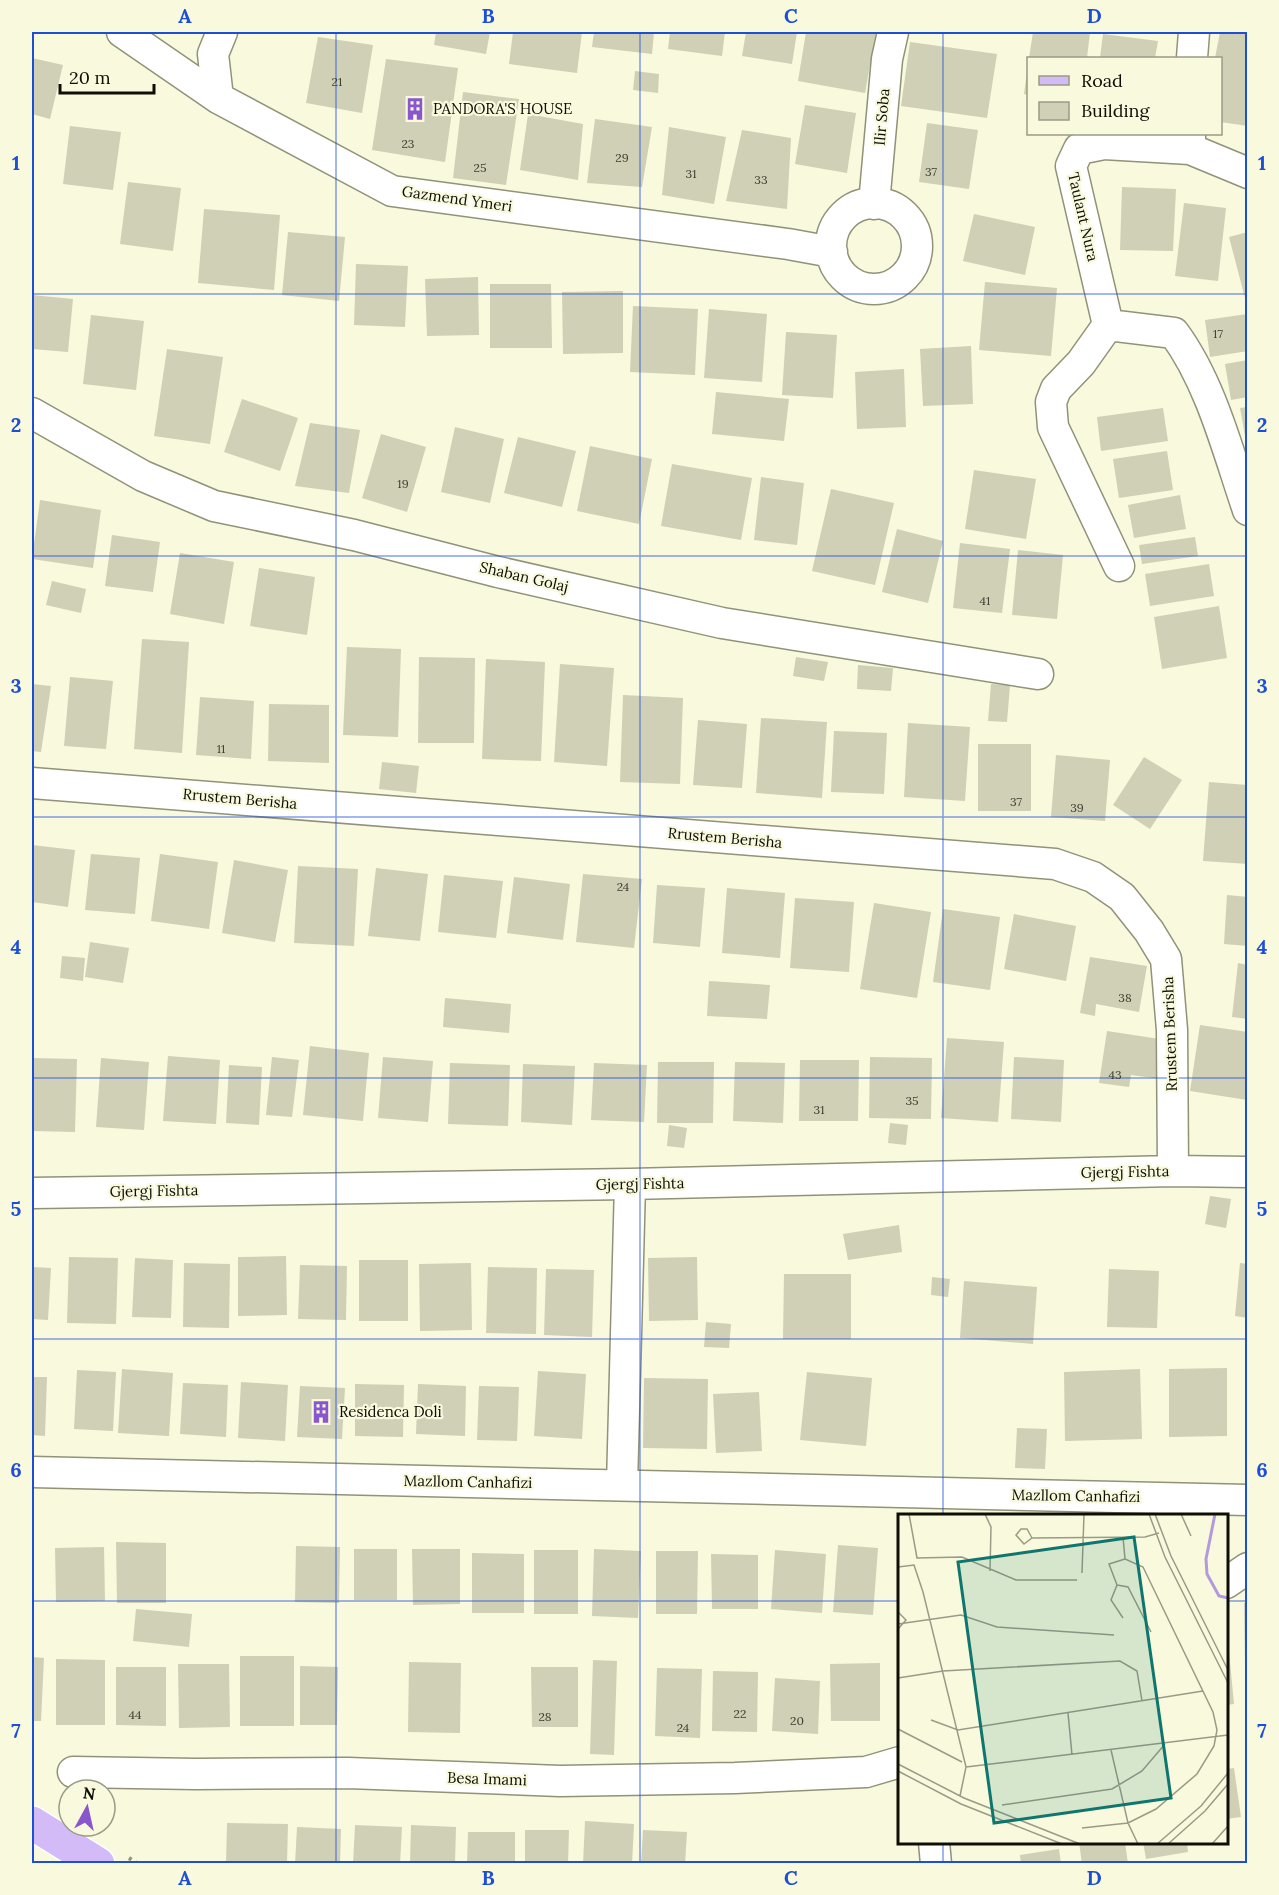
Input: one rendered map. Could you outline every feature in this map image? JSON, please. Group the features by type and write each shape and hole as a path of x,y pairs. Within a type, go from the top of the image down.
{"main road":[{"path":"32,1823 98,1863"}],"street":[{"name":"Gazmend Ymeri","path":"122,32 218,98 392,190 776,242 832,252"},
{"path":"218,98 213,54 222,32"},
{"name":"Ilir Soba","path":"874,204 887,58 893,32"},
{"path":"1192,57 1194,32"},
{"path":"1190,141 1248,173"},
{"name":"Taulant Nura","path":"1108,325 1071,166 1079,149 1104,144 1190,141"},
{"path":"874,204 883,204 899,211 911,224 917,239 917,248 916,257 908,272 887,287 870,288 854,284 841,272 832,252 834,231 843,217 858,207 874,204"},
{"path":"1119,566 1053,428 1051,402 1056,388 1081,363 1108,325 1174,333 1188,352 1218,420 1248,510"},
{"name":"Shaban Golaj","path":"32,413 142,476 214,506 354,536 498,572 722,623 1038,674"},
{"name":"Rrustem Berisha","path":"32,783 1055,864 1093,877 1122,897 1149,931 1166,959 1172,1030 1173,1171"},
{"name":"Gjergj Fishta","path":"32,1193 630,1185 1173,1171 1248,1172"},
{"path":"622,1485 630,1185"},
{"name":"Mazllom Canhafizi","path":"32,1472 622,1485 906,1504 1248,1500"},
{"path":"1228,1581 1248,1568"},
{"name":"Besa Imami","path":"73,1772 348,1773 560,1781 735,1778 866,1772 898,1763"},
{"path":"934,1844 936,1863"}],"building":[{"path":"436,32 490,32 486,54 434,45"},
{"path":"513,32 582,32 577,73 509,64"},
{"path":"594,32 654,32 652,54 592,47"},
{"path":"670,32 725,32 722,56 668,49"},
{"path":"746,32 797,32 792,64 742,56"},
{"path":"806,32 876,32 865,93 798,81"},
{"path":"1033,32 1090,32 1087,57 1029,57"},
{"path":"1220,32 1248,32 1248,126 1222,122 1222,57 1215,57"},
{"path":"1103,34 1158,41 1155,57 1100,57"},
{"path":"318,37 373,45 362,113 306,103"},
{"path":"910,42 997,54 987,118 901,106"},
{"path":"32,58 63,65 50,119 32,114"},
{"name":"PANDORA'S HOUSE","path":"386,59 458,68 445,162 372,150"},
{"path":"635,71 659,74 658,93 633,90"},
{"path":"1027,72 1027,95 1024,94"},
{"path":"463,92 519,99 506,185 453,178"},
{"path":"805,105 856,113 847,173 795,164"},
{"path":"528,114 583,124 578,180 520,170"},
{"path":"595,119 652,127 642,187 587,183"},
{"path":"927,123 978,130 969,189 919,182"},
{"path":"70,126 121,132 113,190 63,184"},
{"path":"669,127 726,137 714,204 662,195"},
{"path":"742,130 791,138 787,209 726,201"},
{"path":"128,182 181,188 173,251 120,244"},
{"path":"1122,187 1176,189 1173,251 1120,250"},
{"path":"1184,203 1226,208 1218,281 1175,276"},
{"path":"204,209 280,215 274,290 198,283"},
{"path":"974,214 1035,227 1025,275 963,261"},
{"path":"288,232 345,237 339,301 282,295"},
{"path":"1248,232 1248,297 1245,298 1229,237"},
{"path":"356,264 408,266 405,327 354,325"},
{"path":"478,277 479,335 427,336 425,279"},
{"path":"985,282 1057,288 1051,356 979,350"},
{"path":"490,284 551,284 552,348 490,348"},
{"path":"623,291 623,353 563,354 562,292"},
{"path":"32,295 73,299 68,352 32,349"},
{"path":"633,306 698,309 695,375 630,372"},
{"path":"709,309 767,314 762,382 704,378"},
{"path":"1248,314 1248,351 1210,357 1205,320"},
{"path":"91,315 144,321 136,390 83,384"},
{"path":"786,332 837,335 833,398 782,395"},
{"path":"971,346 973,404 923,406 920,349"},
{"path":"167,349 223,357 210,444 154,436"},
{"path":"1248,360 1248,397 1231,400 1225,364"},
{"path":"904,369 906,427 857,429 855,372"},
{"path":"716,392 789,399 784,441 712,434"},
{"path":"242,399 298,418 280,471 224,452"},
{"path":"1248,407 1248,442 1246,442 1240,408"},
{"path":"1163,408 1168,441 1101,451 1097,417"},
{"path":"310,423 360,430 349,493 295,486"},
{"path":"455,427 504,439 490,503 441,492"},
{"path":"381,434 426,447 407,512 362,498"},
{"path":"518,437 576,451 562,507 504,493"},
{"path":"590,446 652,459 639,524 577,511"},
{"path":"1167,451 1173,490 1119,498 1113,459"},
{"path":"672,464 752,478 741,540 661,526"},
{"path":"974,470 1036,479 1026,539 965,529"},
{"path":"761,477 804,483 797,545 754,540"},
{"path":"831,489 894,503 875,585 812,571"},
{"path":"1180,495 1186,529 1134,538 1128,505"},
{"path":"40,500 101,510 93,568 32,559"},
{"path":"897,529 943,541 928,603 882,592"},
{"path":"112,535 160,542 153,592 105,586"},
{"path":"1195,537 1198,556 1142,564 1139,545"},
{"path":"960,543 1010,549 1002,613 953,608"},
{"path":"1018,550 1063,555 1057,619 1012,615"},
{"path":"180,553 234,562 224,624 170,614"},
{"path":"1209,564 1214,596 1150,606 1145,574"},
{"path":"259,568 315,577 307,635 250,626"},
{"path":"52,581 86,589 81,613 46,605"},
{"path":"1219,606 1227,658 1162,669 1154,617"},
{"path":"142,639 189,642 182,753 134,749"},
{"path":"347,647 401,649 398,737 343,735"},
{"path":"419,657 475,658 474,743 418,743"},
{"path":"796,657 828,662 824,681 793,676"},
{"path":"486,659 545,662 541,761 482,759"},
{"path":"560,664 614,668 607,766 554,762"},
{"path":"858,665 893,668 891,691 857,689"},
{"path":"70,677 113,681 106,749 64,746"},
{"path":"32,684 51,686 41,752 32,751"},
{"path":"991,684 1010,685 1007,722 988,721"},
{"path":"623,695 683,698 680,784 620,782"},
{"path":"200,697 254,701 251,759 196,755"},
{"path":"269,704 329,705 329,763 268,761"},
{"path":"761,718 827,722 822,798 756,793"},
{"path":"698,720 747,724 742,788 693,785"},
{"path":"908,723 970,727 965,801 904,797"},
{"path":"834,731 887,733 884,794 831,792"},
{"path":"978,744 1031,744 1031,811 978,811"},
{"path":"1056,755 1110,760 1105,821 1051,817"},
{"path":"1144,757 1182,780 1150,829 1113,805"},
{"path":"382,762 419,766 416,793 379,789"},
{"path":"1209,782 1248,785 1248,864 1203,861"},
{"path":"32,845 75,850 68,907 32,902"},
{"path":"91,854 140,858 135,914 85,910"},
{"path":"160,854 218,862 209,929 151,921"},
{"path":"234,860 288,870 275,942 222,933"},
{"path":"298,866 358,869 354,946 294,943"},
{"path":"376,868 428,874 420,941 368,936"},
{"path":"583,874 642,879 634,948 576,942"},
{"path":"444,875 503,881 496,938 438,932"},
{"path":"514,877 570,884 563,940 507,933"},
{"path":"657,885 705,888 700,947 653,943"},
{"path":"727,888 785,893 780,958 722,953"},
{"path":"1227,895 1248,897 1248,946 1224,944"},
{"path":"795,898 854,902 849,972 790,968"},
{"path":"874,903 931,912 917,998 860,989"},
{"path":"943,909 1000,917 990,990 933,982"},
{"path":"1014,914 1076,926 1066,981 1004,969"},
{"path":"90,942 129,948 123,983 85,977"},
{"path":"62,956 85,958 83,981 60,978"},
{"path":"1090,957 1147,966 1139,1012 1096,1004 1095,1016 1080,1013"},
{"path":"1238,963 1248,965 1248,1019 1232,1017"},
{"path":"709,981 770,985 767,1019 707,1016"},
{"path":"445,998 511,1004 509,1033 443,1027"},
{"path":"1200,1025 1248,1032 1247,1100 1190,1091"},
{"path":"1107,1031 1166,1040 1160,1079 1131,1075 1129,1087 1099,1083"},
{"path":"947,1038 1004,1042 998,1122 941,1118"},
{"path":"310,1046 369,1053 363,1121 303,1115"},
{"path":"168,1056 220,1060 216,1124 163,1121"},
{"path":"272,1057 299,1060 292,1117 266,1115"},
{"path":"383,1057 433,1061 428,1122 378,1118"},
{"path":"870,1057 932,1058 931,1119 869,1118"},
{"path":"1014,1057 1064,1060 1061,1122 1011,1119"},
{"path":"32,1058 77,1059 75,1132 32,1131"},
{"path":"101,1058 149,1062 144,1130 96,1127"},
{"path":"800,1060 859,1060 858,1121 799,1121"},
{"path":"658,1062 714,1062 713,1123 657,1123"},
{"path":"735,1062 785,1063 783,1123 733,1121"},
{"path":"450,1063 510,1065 508,1126 448,1124"},
{"path":"594,1063 647,1065 644,1122 591,1120"},
{"path":"523,1064 575,1066 572,1125 521,1122"},
{"path":"229,1065 262,1067 259,1125 226,1123"},
{"path":"890,1123 908,1125 906,1145 888,1143"},
{"path":"669,1125 687,1128 684,1148 667,1146"},
{"path":"1210,1196 1231,1199 1226,1228 1205,1224"},
{"path":"899,1225 902,1252 848,1260 843,1234"},
{"path":"286,1256 287,1315 238,1316 238,1257"},
{"path":"69,1257 118,1258 116,1324 67,1323"},
{"path":"697,1257 698,1320 649,1321 648,1258"},
{"path":"135,1258 173,1260 171,1318 132,1317"},
{"path":"359,1260 408,1260 408,1321 359,1321"},
{"path":"184,1263 230,1264 229,1328 183,1327"},
{"path":"471,1263 472,1330 420,1331 419,1264"},
{"path":"1240,1263 1248,1264 1248,1318 1235,1316"},
{"path":"300,1265 347,1266 346,1320 298,1319"},
{"path":"32,1267 51,1268 48,1320 32,1319"},
{"path":"488,1267 537,1268 536,1334 486,1333"},
{"path":"546,1269 594,1270 592,1337 544,1335"},
{"path":"1109,1269 1159,1271 1157,1328 1107,1327"},
{"path":"784,1274 851,1274 851,1339 783,1339"},
{"path":"932,1277 950,1279 948,1297 931,1295"},
{"path":"964,1281 1037,1287 1033,1344 960,1338"},
{"path":"706,1322 731,1324 729,1348 704,1347"},
{"path":"1227,1368 1227,1436 1169,1437 1169,1369"},
{"path":"122,1369 173,1373 169,1436 118,1433"},
{"path":"1140,1369 1142,1439 1065,1441 1064,1372"},
{"path":"77,1370 116,1372 113,1431 74,1429"},
{"path":"538,1371 586,1374 582,1439 534,1436"},
{"path":"807,1372 872,1378 866,1446 800,1440"},
{"path":"32,1377 47,1377 45,1436 32,1435"},
{"path":"644,1378 708,1379 707,1449 643,1448"},
{"path":"241,1382 288,1385 285,1441 238,1438"},
{"path":"183,1383 228,1385 226,1437 180,1434"},
{"path":"355,1384 404,1385 403,1437 355,1436"},
{"path":"418,1384 466,1386 465,1436 416,1434"},
{"name":"Residenca Doli","path":"300,1386 345,1388 342,1439 297,1437"},
{"path":"479,1386 519,1387 517,1441 477,1440"},
{"path":"759,1392 762,1451 716,1453 713,1394"},
{"path":"1017,1428 1047,1429 1045,1469 1015,1468"},
{"path":"116,1542 166,1543 166,1603 117,1603"},
{"path":"838,1545 878,1548 873,1615 833,1612"},
{"path":"296,1546 340,1547 339,1603 295,1602"},
{"path":"104,1547 105,1601 56,1602 55,1548"},
{"path":"354,1549 397,1549 397,1600 354,1600"},
{"path":"412,1549 460,1549 460,1604 413,1605"},
{"path":"594,1549 641,1551 638,1618 592,1616"},
{"path":"534,1550 578,1550 578,1614 534,1614"},
{"path":"775,1550 826,1554 822,1613 771,1609"},
{"path":"656,1551 698,1551 697,1614 656,1614"},
{"path":"472,1553 524,1554 524,1613 472,1613"},
{"path":"711,1554 758,1555 758,1609 712,1609"},
{"path":"1244,1603 1248,1603 1248,1668 1245,1668"},
{"path":"136,1609 192,1614 189,1647 133,1641"},
{"path":"1228,1641 1234,1704 1228,1705"},
{"path":"240,1656 294,1656 294,1726 240,1726"},
{"path":"32,1657 44,1658 41,1721 32,1721"},
{"path":"56,1659 105,1660 105,1725 56,1725"},
{"path":"593,1660 617,1661 614,1755 590,1754"},
{"path":"409,1662 461,1663 460,1733 408,1732"},
{"path":"880,1663 880,1721 831,1721 830,1664"},
{"path":"178,1664 229,1664 230,1727 179,1728"},
{"path":"300,1666 338,1667 337,1725 300,1725"},
{"path":"116,1667 166,1667 166,1726 116,1725"},
{"path":"531,1667 578,1667 578,1727 532,1727"},
{"path":"657,1668 702,1669 700,1738 655,1736"},
{"path":"713,1671 758,1672 757,1732 712,1731"},
{"path":"775,1678 820,1681 818,1734 772,1731"},
{"path":"1234,1768 1241,1817 1228,1819 1228,1769"},
{"path":"585,1821 634,1824 632,1864 583,1864"},
{"path":"227,1823 288,1824 287,1864 226,1864"},
{"path":"355,1825 402,1827 400,1864 353,1864"},
{"path":"411,1825 456,1827 455,1864 410,1864"},
{"path":"297,1827 341,1829 340,1864 295,1864"},
{"path":"525,1830 569,1830 568,1864 525,1864"},
{"path":"643,1830 687,1832 685,1864 641,1864"},
{"path":"468,1832 515,1832 515,1864 467,1864"},
{"path":"1079,1844 1125,1844 1128,1864 1082,1864"},
{"path":"1143,1844 1187,1844 1188,1852 1146,1859"},
{"path":"1059,1849 1061,1864 1021,1864 1020,1855"}],"place":[{"name":"PANDORA'S HOUSE","path":"415,109"},
{"name":"Residenca Doli","path":"321,1412"}]}
